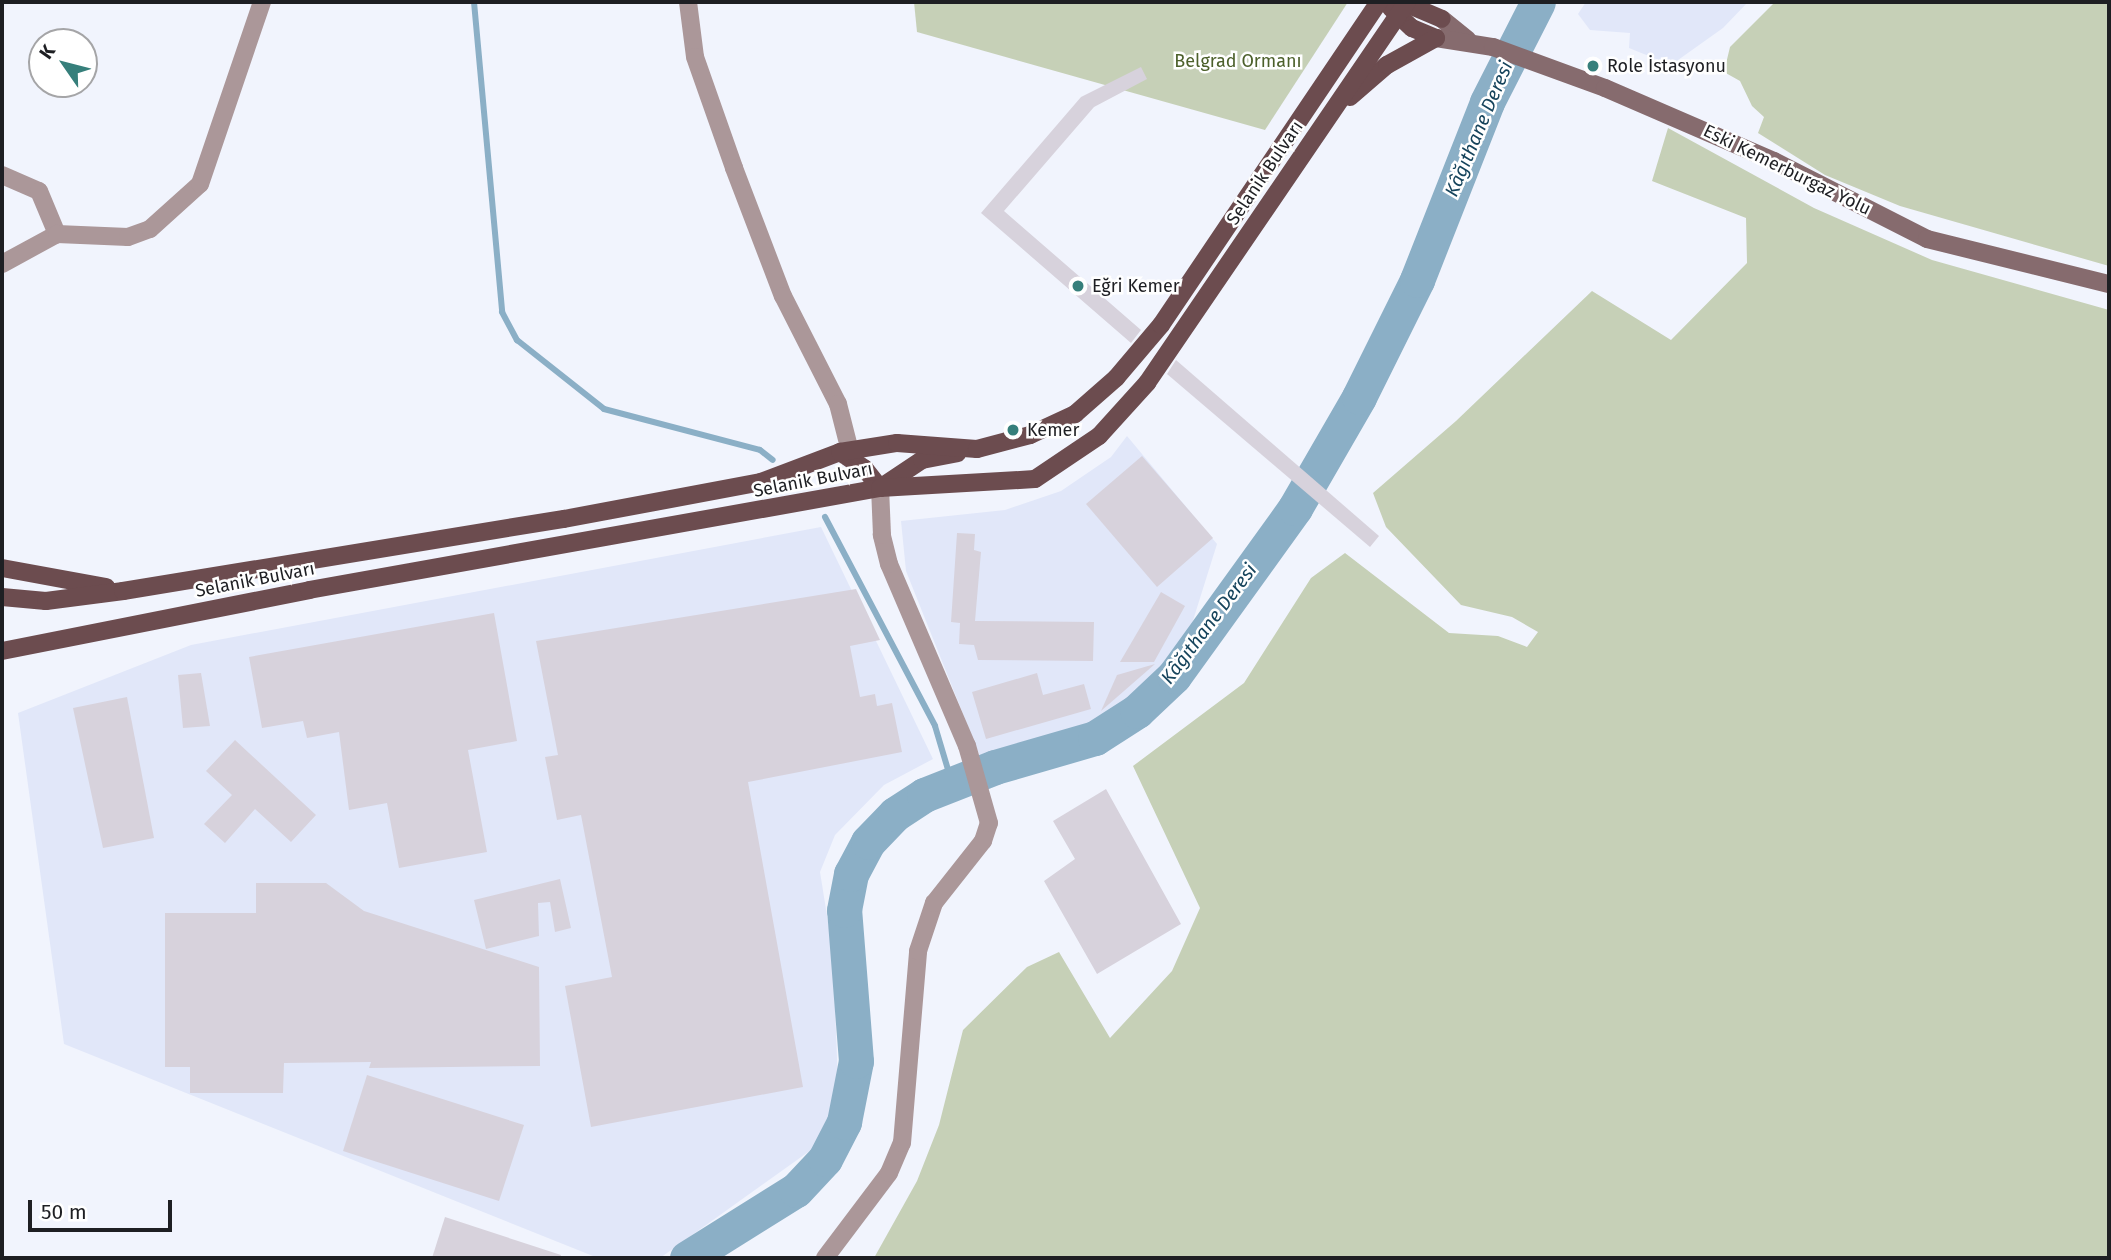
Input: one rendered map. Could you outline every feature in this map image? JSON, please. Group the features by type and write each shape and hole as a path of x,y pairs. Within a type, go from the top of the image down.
{"main road":[{"name":"Selanik Bulvarı","path":"2,597 46,601 123,591 761,482 845,451 897,443 977,449 1030,435 1075,414 1124,370 1161,325 1379,2"},
{"name":"Selanik Bulvarı","path":"2,651 248,602 880,488 1035,479 1099,436 1147,383 1199,312 1400,5"},
{"path":"1400,5 1439,10"},
{"path":"1400,5 1412,28 1436,38"},
{"name":"Eski Kemerburgaz Yolu","path":"1439,10 1468,40"},
{"path":"1331,114 1387,65 1436,38"},
{"name":"Eski Kemerburgaz Yolu","path":"1436,38 1468,40 1558,69 1774,161 1927,239 2109,284"},
{"path":"845,451 870,473 880,488 922,460 977,449"},
{"path":"2,568 123,591"},
{"path":"238,571 248,602"}],"street":[{"path":"2,264 57,234 128,237 150,229 200,184 262,2"},
{"path":"688,2 695,57 783,296 838,404 845,451"},
{"path":"2,175 39,191 57,234"},
{"path":"824,1258 888,1173 902,1143 918,951 934,903 983,841 989,823 986,802 967,746 889,564 882,535 880,488"}],"shaded area":[{"path":"1586,2 1748,2 1723,28 1671,65 1629,48 1630,33 1590,30 1578,14"},
{"path":"1127,436 1217,544 1190,630 1172,668 1141,699 1097,725 1046,745 981,759 906,571 901,521 1005,510 1061,491 1111,457"},
{"path":"821,527 933,759 884,785 835,835 820,872 833,953 839,1110 818,1145 660,1258 598,1258 64,1044 18,713 191,645"}],"green space":[{"name":"Belgrad Ormanı","path":"914,2 1348,2 1265,130 917,32"},
{"path":"1775,2 2109,2 2109,266 1900,206 1825,175 1758,133 1764,117 1752,106 1740,81 1724,72 1730,47"},
{"path":"1668,128 1814,208 1932,260 2109,310 2109,1258 874,1258 917,1181 939,1125 963,1030 1027,967 1059,952 1110,1038 1172,971 1200,908 1133,766 1244,683 1311,578 1345,553 1449,633 1498,636 1527,647 1538,632 1512,617 1461,605 1386,527 1373,493 1456,421 1592,291 1671,340 1747,263 1746,218 1652,181"}],"building":[{"path":"1141,67 1147,79 1094,107 1004,211 1141,330 1131,343 981,213 1081,97"},
{"path":"1176,360 1379,536 1370,547 1167,374"},
{"path":"1142,456 1213,538 1157,587 1086,504"},
{"path":"957,533 975,534 974,550 981,552 975,621 1094,622 1093,661 978,660 974,645 959,644 960,623 951,622"},
{"path":"856,589 880,640 850,646 860,697 875,694 877,706 892,703 902,752 748,782 803,1087 591,1127 565,986 612,977 581,815 557,820 545,757 558,755 536,641"},
{"path":"1161,592 1185,606 1154,662 1120,662"},
{"path":"494,613 517,741 468,750 487,852 399,868 387,803 349,810 339,732 307,738 303,721 262,728 249,657"},
{"path":"1155,664 1101,711 1117,675"},
{"path":"201,673 210,726 183,728 178,675"},
{"path":"1037,673 1043,695 1084,684 1091,709 986,739 972,692"},
{"path":"127,697 154,838 103,848 73,708"},
{"path":"235,740 316,815 291,842 255,809 225,843 204,824 232,795 206,771"},
{"path":"1106,789 1181,924 1097,974 1044,881 1075,859 1053,821"},
{"path":"560,879 571,928 555,932 550,902 538,903 539,936 486,949 474,900"},
{"path":"256,883 326,883 364,911 539,967 540,1066 369,1068 371,1062 284,1063 283,1093 190,1093 190,1067 165,1067 165,913 256,913"},
{"path":"367,1075 524,1125 499,1201 343,1151"},
{"path":"445,1217 561,1255 560,1258 432,1258"}],"waterway":[{"path":"474,2 502,312 517,340 604,409 760,450 773,460"},
{"name":"Kâğıthane Deresi","path":"687,1258 796,1190 825,1159 844,1122 856,1061 844,910 851,874 868,842 895,814 924,795 995,767 1095,738 1137,711 1174,676 1295,508 1359,397 1417,280 1487,102 1538,2"},
{"path":"825,517 935,726 952,783"}],"place":[{"name":"Role İstasyonu","path":"1593,66"},
{"name":"Eğri Kemer","path":"1078,286"},
{"name":"Kemer","path":"1013,430"}]}
